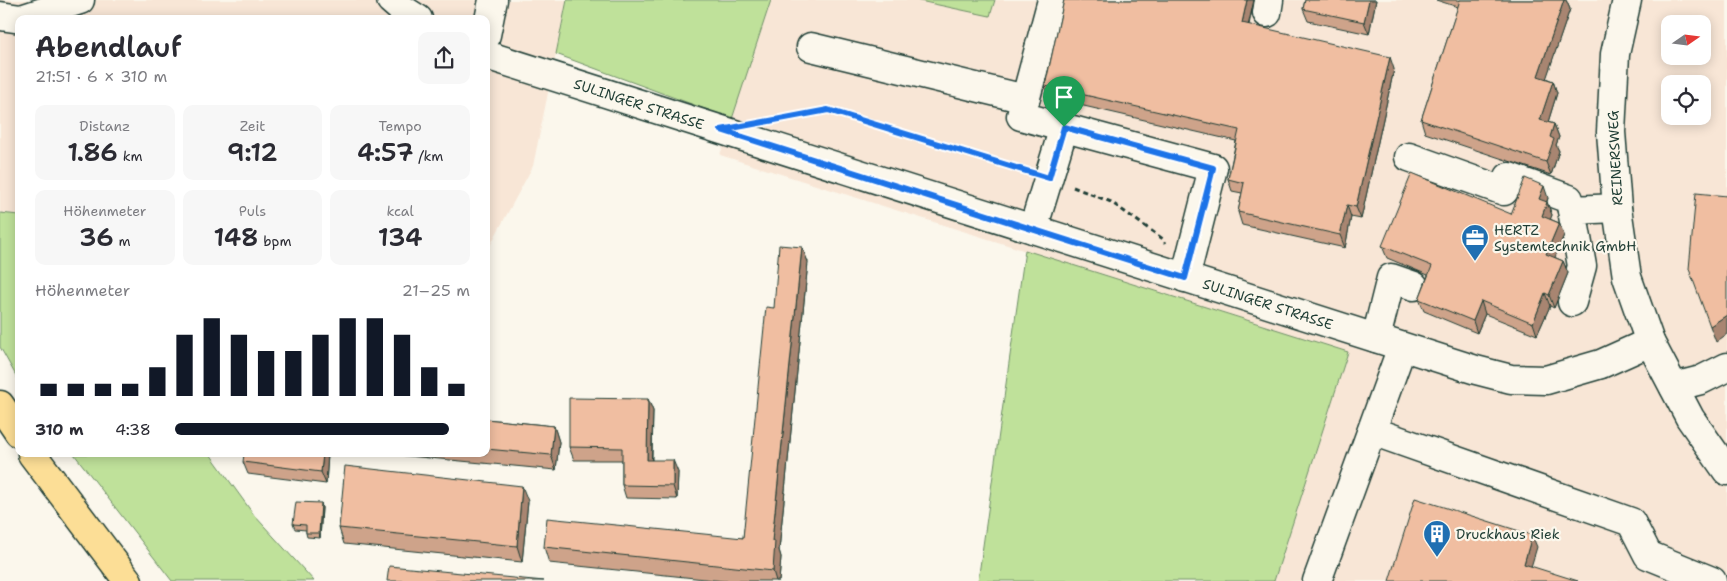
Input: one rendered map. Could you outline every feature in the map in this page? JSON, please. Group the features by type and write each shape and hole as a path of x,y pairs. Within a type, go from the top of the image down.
{"highway":[{"path":"0,405 15,427"},
{"path":"34,457 128,581"}],"street":[{"path":"31,15 80,0"},
{"path":"392,0 412,15"},
{"path":"490,15 493,0"},
{"path":"1052,0 1021,116 1213,168 1185,278"},
{"name":"REINERSWEG","path":"1626,0 1614,54 1611,122 1617,208 1627,278 1650,342 1690,418 1727,471"},
{"path":"0,16 15,17"},
{"path":"810,47 1025,99"},
{"name":"SULINGER STRASSE","path":"490,56 1402,347 1511,379 1546,380 1602,364 1650,342"},
{"path":"1032,229 1064,127"},
{"path":"1409,157 1504,191 1509,177 1569,199 1582,266 1572,302"},
{"path":"1572,210 1617,208"},
{"path":"1376,338 1391,278 1414,286"},
{"path":"1316,581 1402,347"},
{"path":"1674,388 1701,380 1727,367"},
{"path":"1372,431 1631,522 1648,555 1712,581"}],"path":[{"path":"770,121 828,110 1049,178 1111,202 1163,239 1185,278"}],"shaded area":[{"path":"0,0 567,0 533,166 490,246 490,15 15,15 15,215 0,213"},
{"path":"771,0 915,0 990,15 995,0 1727,0 1727,581 1274,581 1348,352 720,155"}],"green space":[{"path":"567,0 771,0 732,119 556,54"},
{"path":"915,0 995,0 990,16"},
{"path":"0,213 15,215 15,374 0,347"},
{"path":"1025,250 1348,352 1274,581 978,581"},
{"path":"76,457 212,457 254,515 314,581 172,581"}],"building":[{"path":"1064,0 1247,0 1242,23 1390,57 1356,207 1347,205 1340,235 1238,212 1244,183 1228,179 1239,130 1045,86"},
{"path":"1305,0 1369,0 1364,22 1303,9"},
{"path":"1460,0 1564,0 1538,76 1553,81 1540,120 1554,124 1550,137 1554,139 1546,162 1421,120"},
{"name":"HERTZ Systemtechnik GmbH","path":"1412,173 1511,214 1525,178 1544,186 1539,199 1547,202 1542,216 1559,223 1546,254 1563,261 1549,295 1545,293 1533,323 1481,301 1473,321 1419,299 1432,266 1382,246"},
{"path":"1696,193 1727,196 1727,315 1710,326 1689,269"},
{"path":"779,245 802,247 772,541 775,541 773,571 544,547 547,518 743,538 766,307 774,308"},
{"path":"569,398 648,399 647,460 673,460 673,486 622,485 622,448 569,447"},
{"path":"490,419 554,426 551,455 490,449"},
{"path":"244,457 323,457 321,472 243,462"},
{"path":"345,466 522,486 517,546 339,528"},
{"path":"1415,498 1532,535 1524,564 1578,581 1389,581"},
{"path":"296,502 321,503 319,533 306,533 306,525 293,524"},
{"path":"389,566 544,581 387,581"}],"place":[{"name":"HERTZ Systemtechnik GmbH","path":"1475,262"},
{"name":"Druckhaus Riek","path":"1437,558"}],"route":[{"path":"828,110 1049,178 1064,127 1213,168 1185,278 721,130 828,110"}]}
